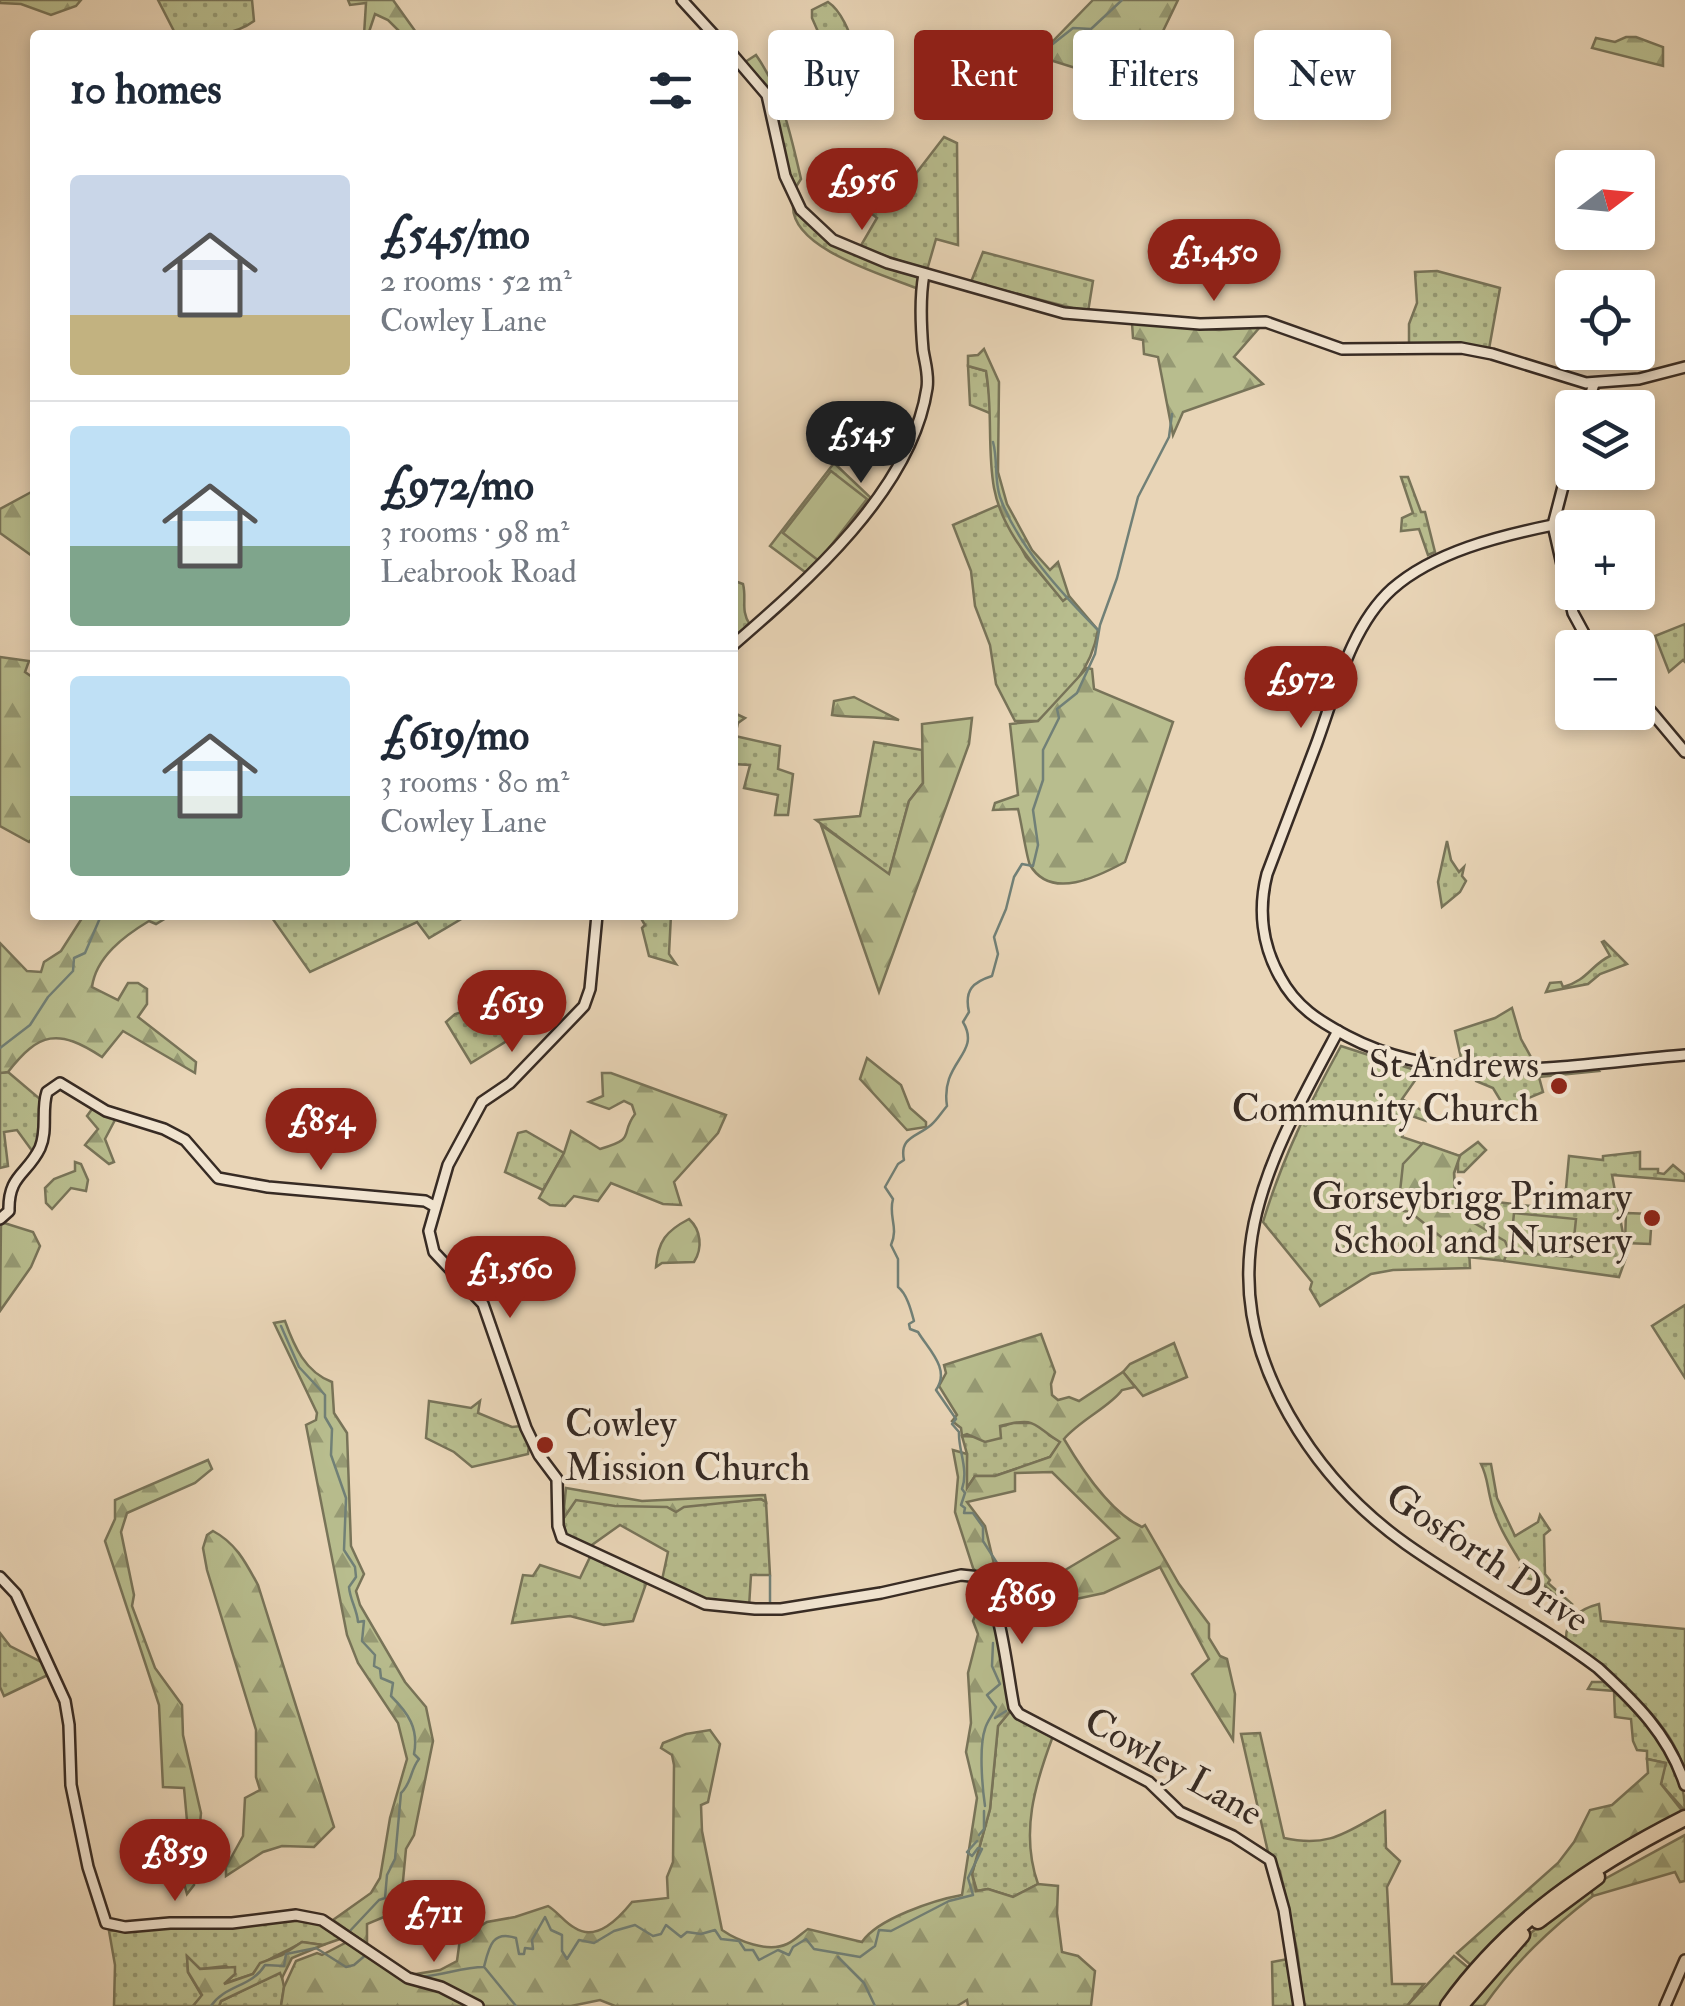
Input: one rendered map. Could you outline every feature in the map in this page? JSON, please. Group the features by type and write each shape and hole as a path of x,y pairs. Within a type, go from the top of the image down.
{"highway":[{"path":"1460,2006 1529,1928 1685,1818"},
{"path":"1448,2006 1490,1954 1529,1916 1594,1868 1685,1827"}],"street":[{"path":"682,0 709,30"},
{"path":"738,61 767,95 788,188 806,217 847,248 924,274 1064,313 1200,324 1266,322 1332,348 1353,350 1461,348 1594,384 1639,379 1685,367"},
{"path":"738,641 824,566 900,464 928,385 923,346 924,274"},
{"path":"1592,390 1594,384"},
{"path":"1562,490 1553,525 1573,614 1582,630"},
{"path":"1553,525 1487,543 1420,569 1383,598 1367,620 1352,650 1268,874 1262,906 1266,946 1281,980 1301,1007 1370,1048 1406,1060 1446,1068 1502,1069 1685,1056"},
{"path":"1655,716 1685,752"},
{"path":"0,1219 9,1210 14,1180 40,1147 47,1092 60,1083 118,1116 164,1129 184,1140 218,1178 430,1204 482,1102 510,1083 584,1006 590,988 597,920"},
{"name":"Gosforth Drive","path":"1338,1031 1280,1141 1255,1220 1248,1261 1248,1302 1253,1332 1272,1381 1310,1449 1356,1504 1405,1544 1598,1668 1660,1732 1685,1785"},
{"name":"Cowley Lane","path":"430,1204 431,1245 483,1304 526,1428 557,1479 558,1526 566,1542 705,1604 782,1609 968,1574 980,1577 992,1597 1014,1706 1020,1714 1150,1782 1173,1806 1264,1854 1273,1865 1299,2006"},
{"path":"0,1578 16,1594 65,1702 70,1725 72,1785 88,1867 106,1923 125,1928 232,1924 296,1915 322,1920 408,1978 440,1986 478,2006"},
{"path":"1665,2006 1685,1960"}],"green space":[{"path":"0,0 81,0 76,6 51,15"},
{"path":"158,0 252,0 254,21 245,26 234,30 173,30"},
{"path":"348,0 393,0 414,30 398,30 375,14 370,30 364,30 366,3 350,5"},
{"path":"1093,0 1178,0 1164,30 1073,30 1073,67 1053,61 1053,41"},
{"path":"828,2 848,30 817,30 812,10"},
{"path":"1626,37 1663,47 1663,66 1592,48 1596,38 1615,42"},
{"path":"756,55 768,75 768,93 745,62"},
{"path":"777,120 786,120 801,179 794,190"},
{"path":"944,137 957,143 958,245 936,239 927,270 860,247 877,218 856,201 870,185 891,206"},
{"path":"793,206 834,242 866,258 918,275 921,290 824,248 797,222"},
{"path":"983,252 1093,281 1088,312 971,282"},
{"path":"1437,271 1500,288 1489,349 1458,344 1409,344 1409,324 1417,303 1415,272"},
{"path":"1132,323 1219,330 1260,327 1234,357 1263,384 1183,412 1173,435 1158,357 1144,354 1143,340 1133,338"},
{"path":"984,349 999,382 998,472 1007,504 1032,550 1050,570 1058,562 1069,596 1063,601 1021,548 998,504 992,474 986,371 968,366 968,356 978,355"},
{"path":"968,366 986,371 992,414 970,405"},
{"path":"834,463 871,498 809,575 770,546"},
{"path":"831,471 867,499 819,561 783,533"},
{"path":"1401,477 1408,477 1421,512 1425,512 1435,552 1428,555 1419,529 1401,531 1402,518 1413,513"},
{"path":"30,493 30,554 0,533 0,509"},
{"path":"999,505 1026,557 1063,600 1069,596 1098,630 1084,669 1038,721 1015,721 996,684 990,645 975,606 971,571 953,525"},
{"path":"738,582 743,584 745,614 750,625 738,636"},
{"path":"1685,624 1685,662 1669,672 1655,636"},
{"path":"0,657 29,661 25,672 30,676 30,841 0,826"},
{"path":"1087,668 1092,669 1094,689 1173,722 1125,862 1089,879 1062,884 1039,876 1030,865 1018,809 993,810 995,803 1018,795 1010,724 1038,721"},
{"path":"854,697 899,720 832,715 834,701"},
{"path":"972,718 969,744 879,992 821,825 889,874 909,801 923,783 922,724"},
{"path":"738,737 780,746 778,769 793,774 788,815 775,815 778,795 744,788 750,765 738,764"},
{"path":"874,742 922,750 923,783 909,801 889,875 816,820 860,816"},
{"path":"1447,841 1451,860 1459,872 1464,867 1462,876 1466,881 1460,892 1442,907 1438,882"},
{"path":"81,920 163,920 156,924 149,921 121,941 99,966 92,987 118,1000 128,983 138,983 147,989 147,1004 138,1017 196,1062 195,1073 123,1031 102,1057 73,1041 50,1039 30,1049 8,1072 0,1073 0,943 27,971 41,972 44,962 61,951"},
{"path":"274,920 460,920 429,938 417,922 310,972"},
{"path":"642,920 671,920 669,954 676,964 649,956 642,928"},
{"path":"1604,941 1627,964 1600,974 1588,984 1546,992 1550,983 1561,982 1563,987 1571,984 1610,956"},
{"path":"508,999 515,1036 471,1063 446,1022 455,1014"},
{"path":"1512,1008 1532,1059 1495,1064 1450,1062 1461,1058 1455,1031"},
{"path":"1341,1046 1421,1072 1402,1099 1428,1114 1426,1121 1409,1115 1402,1137 1459,1156 1478,1142 1486,1150 1464,1172 1458,1172 1458,1161 1455,1197 1564,1210 1569,1156 1603,1160 1603,1156 1640,1152 1640,1169 1658,1169 1658,1173 1664,1174 1673,1165 1685,1175 1685,1181 1612,1175 1627,1255 1619,1277 1504,1261 1508,1248 1469,1248 1470,1268 1371,1274 1320,1306 1310,1289 1312,1282 1263,1222 1297,1132"},
{"path":"867,1058 901,1085 910,1108 926,1122 926,1127 907,1130 860,1079"},
{"path":"1596,1067 1599,1071 1539,1077 1543,1092 1505,1108 1493,1088 1475,1078 1517,1071"},
{"path":"8,1072 40,1099 41,1126 33,1152 17,1130 4,1132 8,1166 0,1168 0,1073"},
{"path":"602,1073 726,1115 718,1133 674,1182 681,1205 663,1204 611,1183 598,1201 574,1196 565,1206 550,1205 539,1198 564,1153 571,1131 600,1149 624,1139 635,1114 632,1105 624,1101 609,1109 589,1102 603,1096"},
{"path":"95,1105 116,1118 105,1139 114,1162 109,1164 85,1145 98,1129 87,1116"},
{"path":"526,1131 564,1153 543,1190 505,1172 518,1133"},
{"path":"1423,1143 1460,1156 1454,1173 1455,1196 1468,1196 1469,1220 1505,1241 1508,1248 1504,1261 1469,1257 1468,1248 1446,1241 1410,1212 1398,1210 1403,1164"},
{"path":"75,1162 81,1164 88,1180 86,1191 71,1188 52,1209 46,1203 45,1188 54,1179 75,1171"},
{"path":"1514,1213 1576,1219 1572,1257 1510,1252"},
{"path":"1626,1213 1652,1214 1650,1244 1625,1243"},
{"path":"689,1219 699,1239 694,1262 662,1263 656,1267 665,1238"},
{"path":"1,1222 33,1232 40,1246 31,1267 0,1311"},
{"path":"1685,1305 1685,1378 1652,1326"},
{"path":"285,1321 308,1365 332,1382 334,1413 347,1433 351,1546 364,1574 356,1591 360,1605 405,1682 426,1707 433,1741 414,1835 406,1849 403,1881 391,1914 367,1924 367,1944 333,1920 371,1893 380,1878 390,1818 407,1759 398,1723 358,1663 347,1635 306,1425 316,1420 317,1413 274,1323"},
{"path":"1041,1334 1055,1372 1052,1395 1058,1400 1069,1397 1079,1401 1123,1372 1135,1387 1122,1390 1064,1439 1108,1501 1130,1520 1145,1525 1179,1584 1209,1624 1209,1638 1220,1656 1227,1659 1235,1694 1233,1740 1192,1674 1209,1659 1160,1567 1104,1593 1062,1602 1055,1576 1119,1538 1052,1472 1015,1473 1015,1491 967,1502 985,1526 994,1564 978,1574 973,1568 955,1512 958,1477 953,1450 967,1454 967,1488 975,1476 995,1476 1050,1457 1060,1442 1028,1422 1000,1426 1001,1438 985,1442 967,1434 962,1436 961,1428 952,1421 957,1415 939,1386 946,1373 944,1365"},
{"path":"1174,1343 1187,1377 1143,1396 1123,1372 1130,1364"},
{"path":"429,1401 471,1408 480,1401 478,1413 512,1427 521,1426 529,1444 528,1454 472,1467 454,1452 426,1438"},
{"path":"1039,1423 1061,1442 1050,1457 995,1476 975,1476 966,1490 967,1454 962,1436 1000,1438 999,1427"},
{"path":"208,1460 212,1469 195,1483 127,1513 121,1532 134,1595 132,1606 155,1668 182,1705 183,1735 201,1813 194,1885 187,1894 184,1788 163,1787 159,1705 105,1541 115,1519 115,1500"},
{"path":"1481,1464 1491,1464 1497,1498 1515,1536 1538,1522 1540,1515 1550,1530 1544,1535 1545,1574 1548,1583 1572,1604 1569,1607 1539,1581 1522,1577 1523,1566 1495,1515"},
{"path":"566,1488 642,1501 765,1495 766,1502 761,1499 684,1507 676,1512 667,1507 576,1500 563,1519"},
{"path":"576,1499 668,1505 761,1499 766,1502 770,1575 751,1575 749,1607 706,1602 662,1580 668,1552 620,1525 589,1547 566,1536 563,1519"},
{"path":"213,1531 245,1561 258,1585 334,1827 314,1847 282,1846 263,1852 226,1876 226,1867 243,1836 245,1798 260,1790 256,1777 256,1730 203,1548 207,1535"},
{"path":"591,1555 647,1581 633,1621 604,1625 570,1616 512,1623 523,1575 533,1576 540,1565 580,1578"},
{"path":"969,1577 979,1585 994,1616 1012,1709 998,1726 990,1809 972,1874 976,1891 988,1889 1013,1897 1038,1884 1058,1886 1062,1952 1078,1956 1095,1971 1091,2006 968,2006 967,2000 957,2006 615,2006 600,2000 571,2006 484,2006 441,1984 410,1975 440,1970 457,1961 460,1939 487,1922 548,1906 571,1926 591,1932 614,1921 632,1902 668,1898 667,1877 673,1862 674,1765 672,1755 661,1748 663,1743 686,1734 710,1730 720,1744 708,1802 701,1805 702,1831 722,1930 762,1946 787,1944 808,1929 862,1942 893,1918 962,1895 977,1798 966,1752 971,1723 968,1673 978,1634 973,1621 977,1610 975,1589"},
{"path":"1599,1604 1601,1621 1685,1629 1685,1773 1678,1752 1653,1715 1566,1641 1568,1627 1575,1617"},
{"path":"0,1633 10,1646 47,1665 50,1674 4,1696 0,1687"},
{"path":"1592,1682 1609,1682 1660,1740 1678,1774 1685,1811 1661,1784 1665,1763 1647,1759 1647,1751 1637,1750 1631,1719 1615,1717 1614,1691 1588,1689"},
{"path":"1012,1709 1053,1736 1036,1790 1030,1827 1038,1884 1013,1897 988,1889 977,1891 972,1874 990,1809 998,1726"},
{"path":"1260,1733 1284,1838 1326,1839 1385,1811 1386,1848 1400,1861 1387,1887 1392,1984 1424,1984 1407,2006 1304,2006 1280,1871 1268,1852 1241,1734"},
{"path":"1647,1759 1666,1763 1661,1784 1683,1812 1473,1967 1457,1953 1558,1863 1590,1810 1612,1805 1648,1773"},
{"path":"1685,1835 1685,1881 1680,1882 1675,1872 1593,1896 1590,1887"},
{"path":"1590,1887 1593,1896 1534,1947 1484,2006 1466,2006 1532,1932"},
{"path":"297,1918 322,1922 340,1934 340,1939 323,1945 302,1942 253,1974 223,1984 235,1974 226,1966 200,1969 187,1957 188,1972 202,1996 193,2006 114,2006 115,1965 109,1931"},
{"path":"349,1941 368,1956 470,2006 281,2006 284,1987 296,1961 317,1953 322,1955"},
{"path":"302,1942 323,1945 292,1958 282,1978 280,1973 221,2001 219,2006 193,2006 202,1995 188,1972 187,1956 200,1969 235,1967 235,1974 224,1984 253,1974 260,1963"},
{"path":"1454,1956 1471,1970 1443,2006 1407,2006"},
{"path":"1288,1959 1296,2006 1273,2006 1272,1962"},
{"path":"281,1972 281,2006 219,2006 221,2001"}],"waterway":[{"path":"1053,44 1073,28 1091,29 1122,0"},
{"path":"996,1567 983,1541 983,1527 973,1513 964,1513 961,1505 964,1474 959,1432 952,1424 956,1419 936,1390 940,1367 918,1332 910,1329 909,1324 914,1321 898,1287 898,1259 891,1245 893,1199 885,1187 904,1160 904,1147 910,1138 931,1125 947,1106 949,1078 968,1042 963,1022 969,1012 969,993 975,984 992,976 998,954 994,937 1014,877 1022,864 1033,866 1038,845 1033,810 1043,780 1043,750 1059,718 1057,709 1077,693 1095,654 1138,497 1169,437 1172,414"},
{"path":"993,442 1000,497 1017,533 1056,585 1098,630"},
{"path":"0,1048 30,1025 48,997 73,971 74,958 85,953 99,920"},
{"path":"448,1155 473,1110"},
{"path":"281,1326 299,1367 325,1395 325,1417 332,1429 331,1455 346,1498 344,1550 355,1567 356,1577 349,1587 358,1622 364,1621 362,1641 375,1655 374,1666 380,1669 381,1678 393,1683 391,1696 411,1722 414,1754 419,1759 401,1793 395,1859 387,1875 385,1898 348,1933"},
{"path":"994,1573 995,1586"},
{"path":"770,1576 770,1603"},
{"path":"997,1590 1000,1607"},
{"path":"985,1806 982,1745 996,1707 987,1695 1000,1684 992,1666 993,1643"},
{"path":"995,1718 1006,1711"},
{"path":"979,1835 984,1829 984,1811"},
{"path":"418,1977 484,1967 490,1947 502,1936 516,1938 519,1954 524,1954 525,1948 533,1949 532,1940 545,1917 551,1930 562,1935 562,1951 567,1959 579,1940 594,1943 635,1925 653,1936 661,1934 666,1925 681,1937 687,1932 715,1930 721,1939 739,1941 745,1950 753,1950 759,1960 778,1950 789,1955 793,1947 806,1939 814,1949 860,1957 875,1946 879,1930 891,1931 949,1901 973,1895 968,1878 982,1849 978,1848 972,1856 967,1852 977,1841"},
{"path":"211,2006 253,1978 265,1965 284,1966 286,1954 316,1948 346,1967 368,1953"},
{"path":"838,1957 864,1983 875,2006"},
{"path":"485,1968 516,2006"}],"place":[{"name":"St Andrews Community Church","path":"1559,1086"},
{"name":"Gorseybrigg Primary School and Nursery","path":"1652,1218"},
{"name":"Cowley Mission Church","path":"545,1445"}]}
